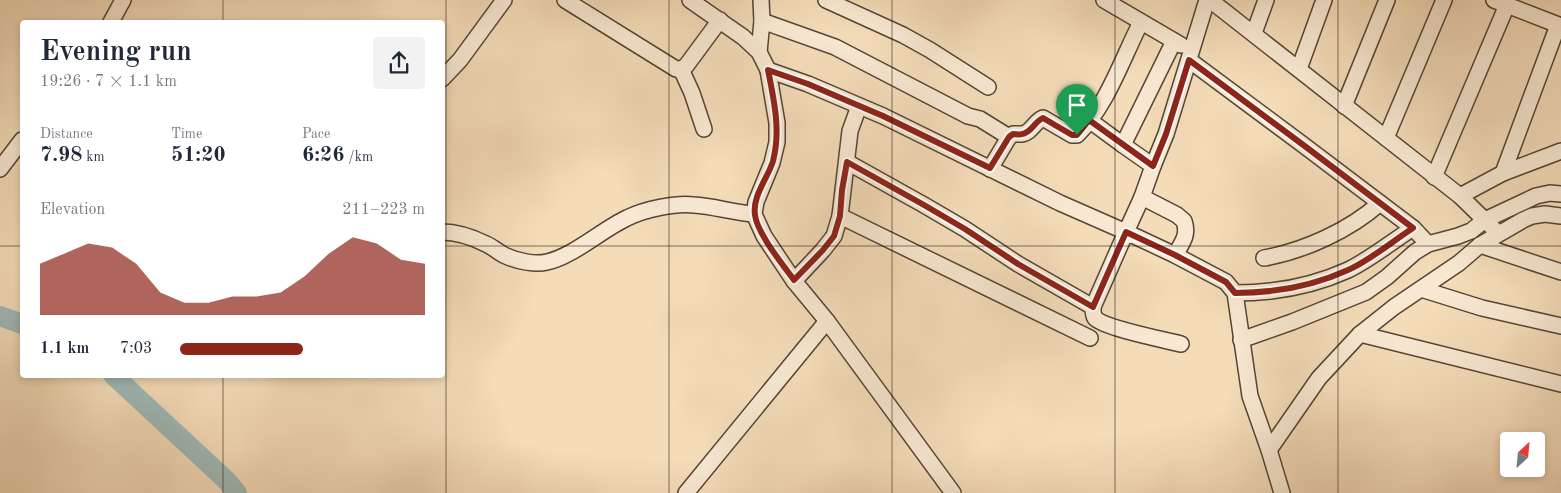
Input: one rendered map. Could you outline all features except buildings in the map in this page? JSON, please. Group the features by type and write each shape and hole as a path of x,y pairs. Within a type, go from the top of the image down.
{"street":[{"path":"112,20 123,0"},
{"path":"445,76 485,28 504,0"},
{"path":"565,0 671,67 681,69 686,66 720,20"},
{"path":"690,0 743,37 759,52 768,70 777,122 777,142 772,163 756,202 754,214 764,236 794,280 827,321 953,493"},
{"path":"759,52 762,21 761,0"},
{"path":"826,0 904,34 988,87"},
{"path":"1104,0 1174,41 1302,144 1413,228 1428,244"},
{"path":"1181,344 1103,323 1093,314 1093,307 1142,197 1166,134 1208,0 1254,33 1460,196 1498,233"},
{"path":"1254,33 1266,0"},
{"path":"1299,70 1324,0"},
{"path":"1344,106 1387,0"},
{"path":"1386,138 1444,0"},
{"path":"1434,177 1500,3 1559,26 1503,173"},
{"path":"762,21 835,48 968,116 980,119 1009,137"},
{"path":"990,168 1009,137 1013,134 1026,133 1040,119 1043,118 1072,135 1077,135 1098,109 1141,22"},
{"path":"1123,145 1174,41"},
{"path":"681,69 692,93 704,129"},
{"path":"768,70 808,84 883,116 1060,203 1175,255 1226,282 1235,293 1250,396 1282,493"},
{"path":"794,280 834,236 840,216 850,131 859,106"},
{"path":"1089,120 1153,166"},
{"path":"0,169 20,143"},
{"path":"1460,196 1503,173 1561,151"},
{"path":"847,162 887,183 1018,264 1093,307"},
{"path":"1241,340 1366,292 1388,277 1415,252 1428,244 1471,231 1485,220 1536,196 1550,193 1561,194"},
{"path":"1142,197 1177,215 1184,221 1185,238 1175,255"},
{"path":"1264,258 1292,252 1353,224 1380,203"},
{"path":"445,232 456,232 488,245 506,256 525,262 546,263 564,257 628,217 672,204 695,205 738,214 754,214"},
{"path":"1269,450 1318,378 1360,334 1394,307 1460,262 1480,244 1498,233 1532,216 1545,214 1561,216"},
{"path":"840,216 1090,338"},
{"path":"1235,293 1277,291 1317,281 1348,270 1413,228"},
{"path":"1480,244 1561,272"},
{"path":"1421,289 1482,308 1561,326"},
{"path":"686,493 827,321"},
{"path":"1360,334 1561,384"}],"waterway":[{"path":"0,316 20,323"},
{"path":"116,378 226,480 237,493"}],"route":[{"path":"1189,60 1413,228 1348,270 1317,281 1277,291 1255,293 1235,293 1226,282 1126,232 1093,307 1018,264 965,229 887,183 847,162 840,216 834,236 794,280 764,236 754,214 756,202 772,163 777,142 777,122 768,70 808,84 883,116 990,168 1009,137 1013,134 1026,133 1040,119 1049,120 1072,135 1077,135 1089,120 1153,166 1166,134 1189,60"}]}
